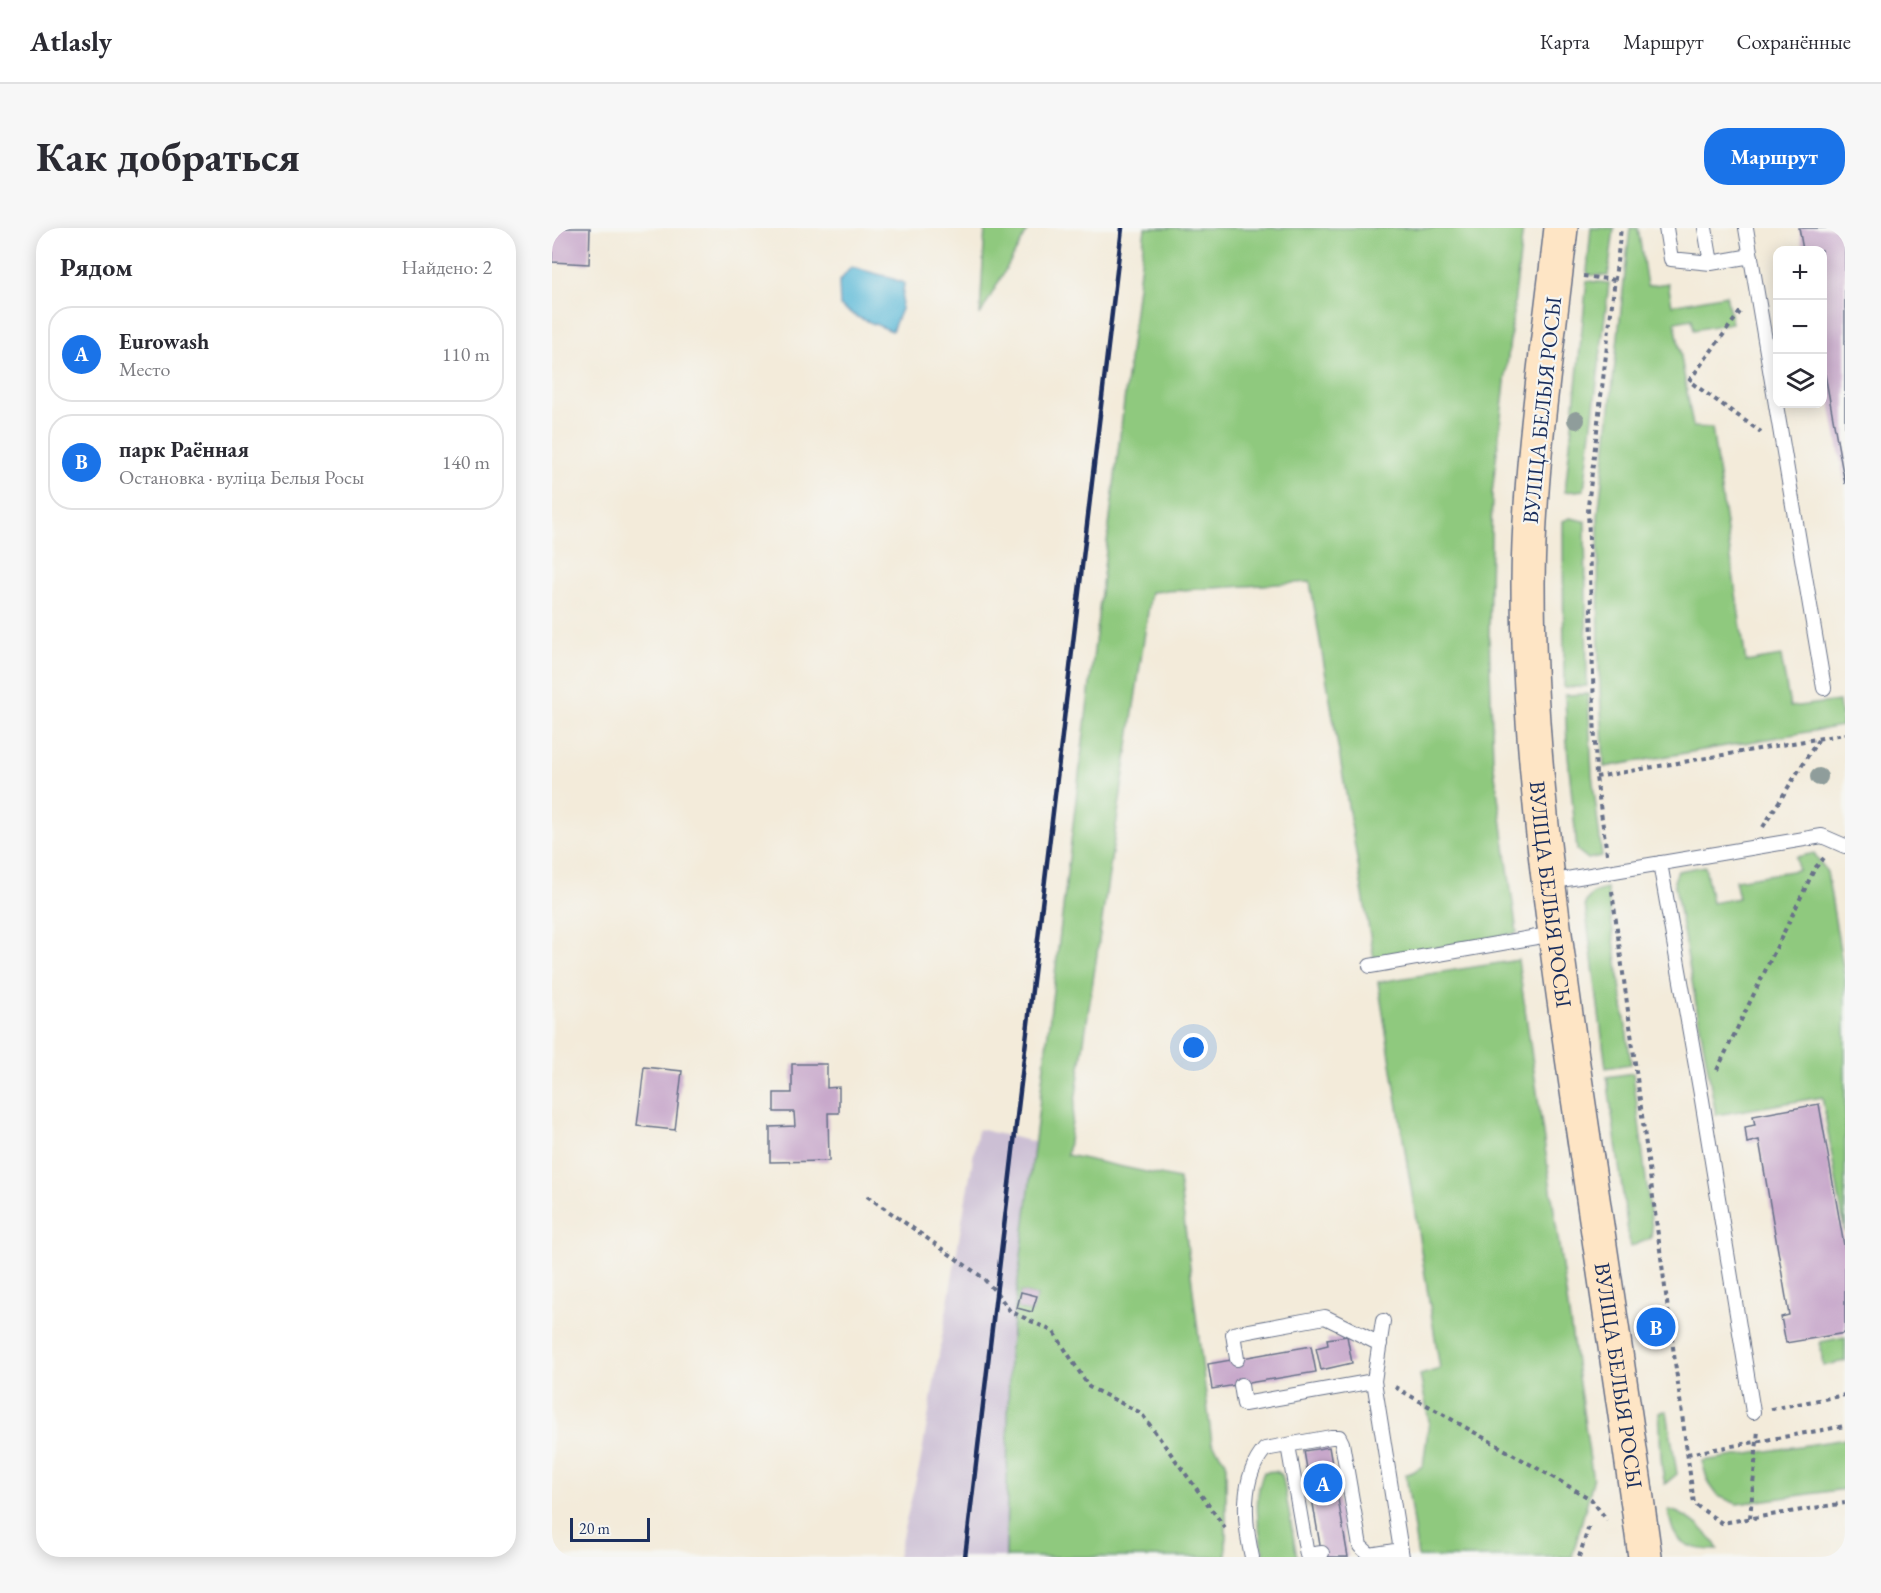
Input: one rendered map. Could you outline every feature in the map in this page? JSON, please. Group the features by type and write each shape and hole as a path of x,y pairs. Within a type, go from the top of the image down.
{"main road":[{"name":"ВУЛІЦА БЕЛЫЯ РОСЫ","path":"1561,228 1530,504 1528,585 1531,698 1538,792 1554,934 1645,1557"}],"lane":[{"path":"1666,228 1671,259 1711,263 1750,256"},
{"path":"1706,228 1711,263"},
{"path":"1746,228 1824,688"},
{"path":"1549,882 1822,836 1841,844"},
{"path":"1660,863 1756,1412"},
{"path":"1370,966 1554,934"},
{"path":"1237,1359 1233,1334 1325,1317 1380,1344"},
{"path":"1251,1552 1247,1493 1254,1462 1265,1449 1339,1437 1342,1443 1353,1547 1370,1555 1401,1554 1374,1382 1383,1321"},
{"path":"1241,1384 1244,1404 1374,1382"},
{"path":"1288,1445 1307,1555 1322,1553"}],"path":[{"path":"1756,290 1689,381 1783,448"},
{"path":"1596,777 1845,734"},
{"path":"1749,848 1819,739"},
{"path":"1702,1100 1815,868 1841,844"},
{"path":"867,1196 982,1278 1010,1311 1054,1332 1089,1387 1141,1413 1240,1548 1251,1552"},
{"path":"1374,1382 1390,1384 1591,1499 1607,1520"},
{"path":"1750,1518 1757,1442 1756,1412 1845,1395"},
{"path":"1687,1454 1845,1426"},
{"path":"1694,1504 1722,1523 1845,1503"},
{"path":"1579,1557 1590,1523"}],"shaded area":[{"path":"978,1129 1052,1146 1034,1557 897,1557 920,1464"}],"green space":[{"path":"985,228 1029,228 980,315"},
{"path":"1145,228 1523,228 1492,494 1489,634 1493,760 1517,933 1374,959 1310,582 1151,592 1067,1155 1179,1179 1212,1443 1226,1462 1226,1557 1006,1557 1009,1355","holes":["1021,1292 1037,1296 1032,1312 1017,1308"]},
{"path":"1591,228 1614,228 1608,276 1589,275 1587,272"},
{"path":"1630,228 1638,228 1647,286 1668,283 1672,305 1726,295 1732,323 1694,330 1692,319 1675,322 1693,427 1712,428 1746,662 1781,656 1790,707 1839,701 1842,726 1604,767 1599,668 1598,517"},
{"path":"1587,281 1609,283 1584,490 1565,492"},
{"path":"1570,518 1585,521 1587,686 1564,688 1563,521"},
{"path":"1588,694 1592,774 1602,856 1588,859 1577,850 1567,746 1565,695"},
{"path":"1814,853 1827,872 1845,980 1845,1233 1822,1097 1716,1115 1674,881 1678,871 1705,866 1712,903 1739,898 1735,880 1798,870 1796,857"},
{"path":"1607,889 1631,1064 1606,1068 1585,904 1594,893"},
{"path":"1518,960 1593,1481 1572,1557 1418,1557 1406,1475 1423,1466 1429,1421 1420,1375 1440,1369 1378,982"},
{"path":"1633,1073 1652,1228 1651,1238 1630,1247 1607,1077"},
{"path":"1845,1337 1845,1361 1823,1366 1820,1342"},
{"path":"1667,1411 1677,1474 1665,1484 1661,1458 1659,1412"},
{"path":"1845,1439 1845,1489 1737,1504 1718,1496 1708,1482 1702,1461"},
{"path":"1276,1471 1283,1479 1297,1557 1264,1557 1260,1536 1258,1492 1264,1472"},
{"path":"1668,1511 1698,1525 1710,1537 1718,1550 1694,1548 1679,1539 1672,1526"}],"water":[{"path":"851,267 904,283 901,309 892,331 857,317 840,306 839,282"}],"building":[{"path":"552,228 590,228 589,264 552,262"},
{"path":"1799,228 1845,228 1845,484 1827,385 1827,246 1802,246"},
{"path":"792,1064 827,1064 827,1088 839,1087 839,1113 828,1113 829,1161 770,1162 770,1127 795,1126 794,1112 774,1112 774,1093 792,1093"},
{"path":"644,1067 682,1071 675,1130 637,1126"},
{"path":"1819,1104 1845,1251 1845,1333 1786,1343 1781,1317 1789,1315 1759,1140 1747,1143 1745,1127 1755,1125 1753,1116"},
{"path":"1021,1292 1037,1296 1032,1312 1017,1308"},
{"path":"1347,1336 1352,1363 1321,1370 1316,1348 1328,1345 1327,1339"},
{"path":"1311,1346 1316,1372 1212,1389 1208,1364"},
{"path":"1329,1447 1348,1557 1322,1557 1304,1451"}],"railway":[{"path":"965,1557 1122,228"}],"place":[{"name":"парк Раённая","path":"1656,1327"},
{"name":"Eurowash","path":"1323,1483"}]}
